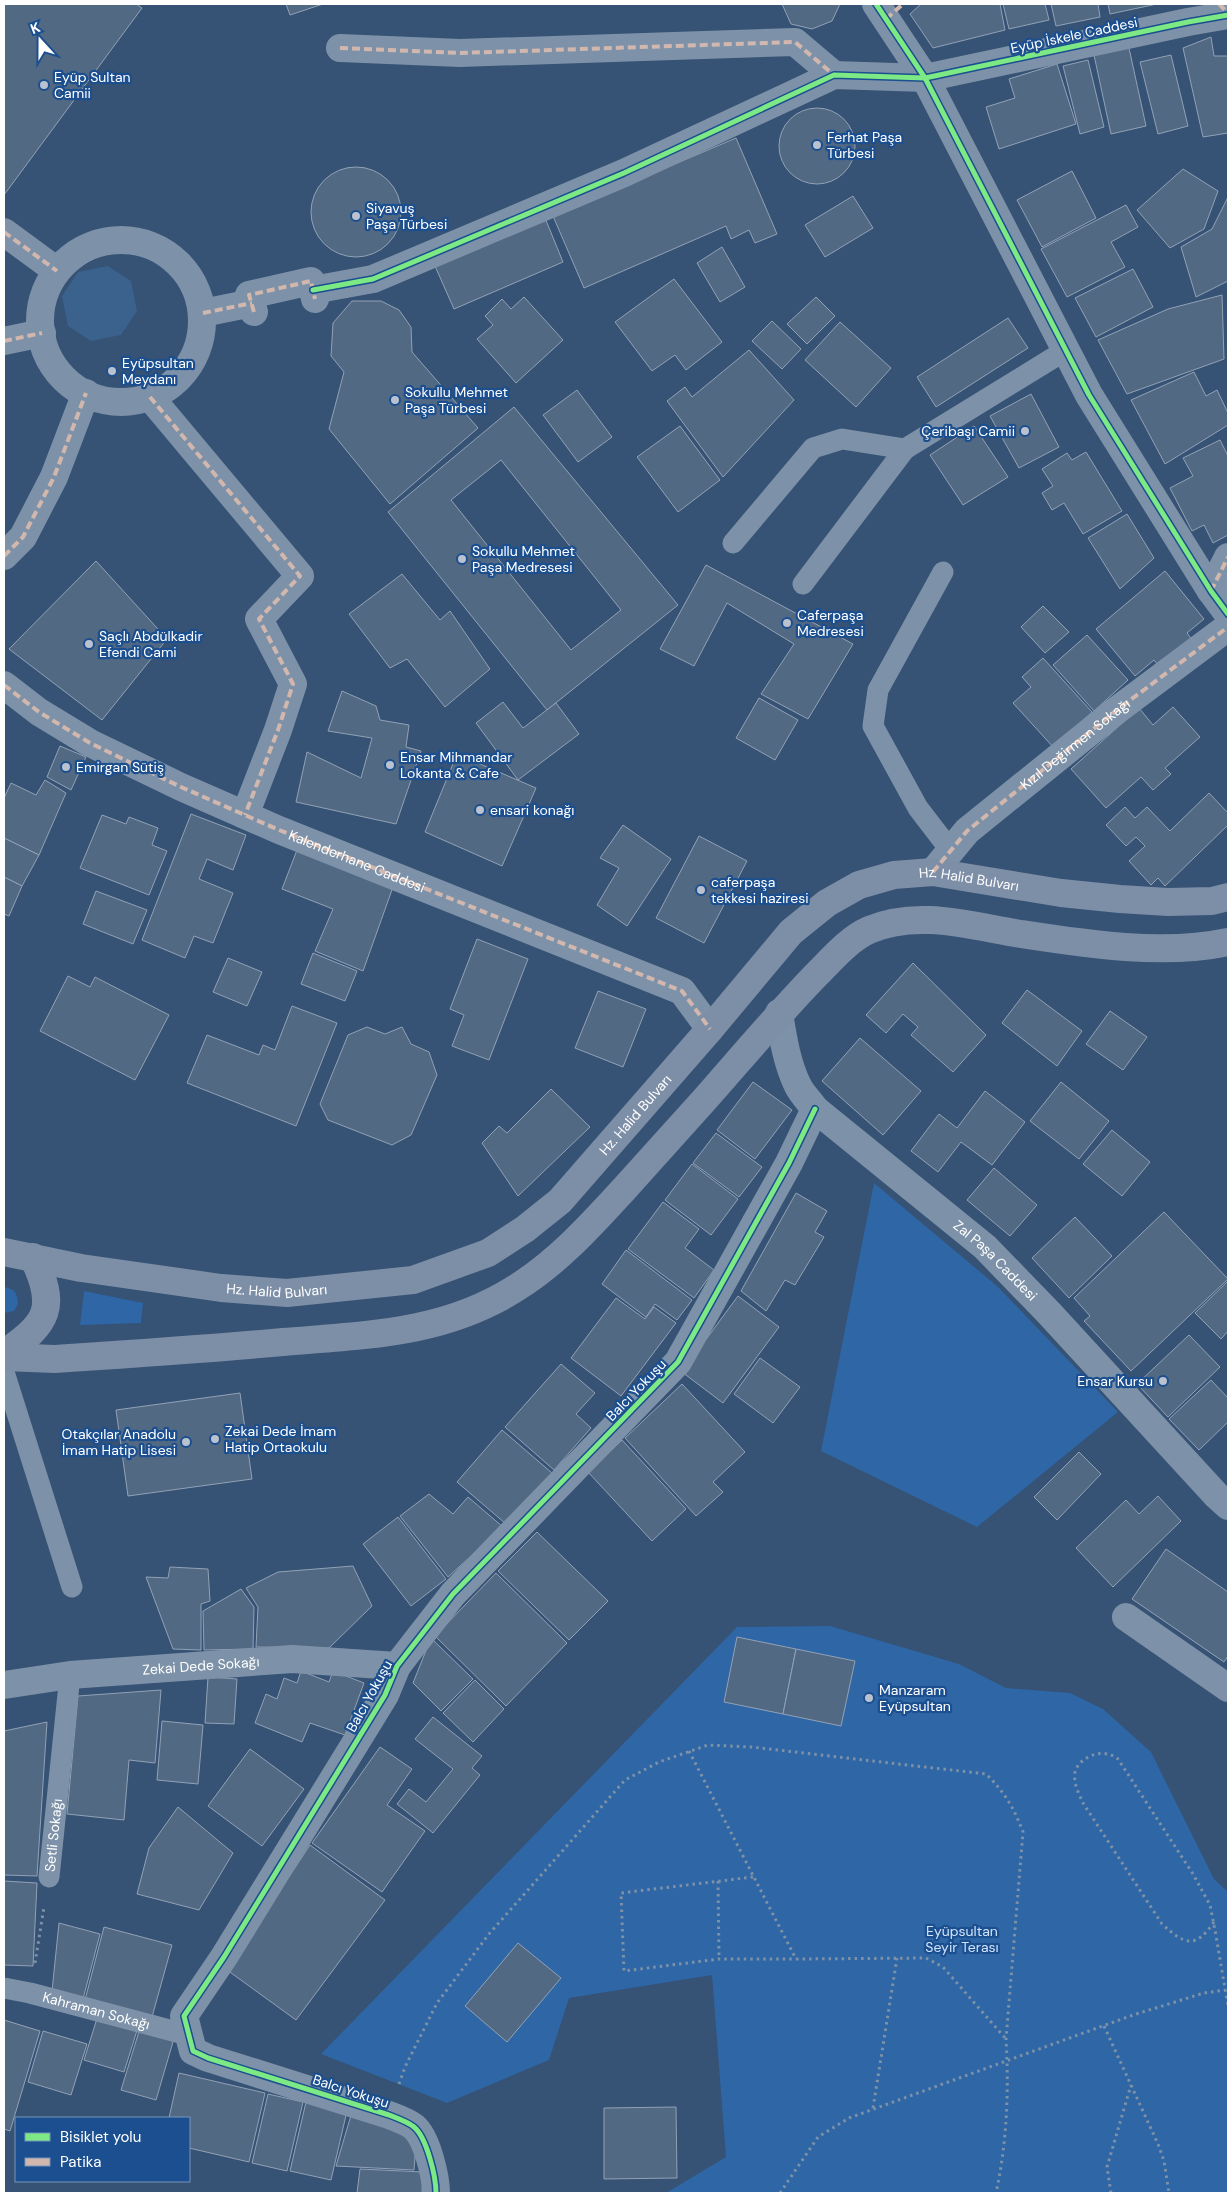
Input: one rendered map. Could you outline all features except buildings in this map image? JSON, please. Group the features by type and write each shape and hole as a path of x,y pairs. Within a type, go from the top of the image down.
{"main road":[{"name":"Hz. Halid Bulvarı","path":"4,1252 82,1268 221,1288 286,1293 412,1280 488,1253 560,1200 710,1029 791,932 826,903 859,886 894,875 933,872 1061,893 1120,899 1168,902 1212,901 1228,897"},
{"path":"4,1355 56,1359 369,1334 427,1326 474,1312 517,1288 559,1256 604,1211 779,1013 837,953 865,932 886,924 930,919 1026,935 1133,947 1207,946 1228,942"},
{"path":"4,1355 25,1340 42,1319 47,1294 42,1276 33,1257"}],"street":[{"path":"1219,4 1228,14"},
{"path":"888,9 1089,395 1210,591 1228,614"},
{"name":"Eyüp İskele Caddesi","path":"834,75 925,78 1228,14"},
{"path":"203,313 253,308 249,295 313,290 372,279 624,173 834,75 795,42 460,53 340,48"},
{"path":"4,232 57,272"},
{"path":"130,241 156,248 179,264 195,286 203,313 201,340 190,365 173,384 150,397 124,403 98,399 75,388 56,370 44,347 40,322 44,295 57,272 77,253 103,242 130,241"},
{"path":"4,341 42,333"},
{"path":"4,556 23,537 54,477 86,393"},
{"path":"150,397 300,576 259,619 293,684 278,730 245,815"},
{"path":"1210,591 1228,557"},
{"name":"Kızıl Değirmen Sokağı","path":"933,872 967,831 1117,710 1228,627"},
{"name":"Kalenderhane Caddesi","path":"4,685 38,712 90,743 181,787 279,830 682,991 710,1029"},
{"name":"Zal Paşa Caddesi","path":"779,1013 793,1073 799,1088 815,1109 985,1247 1049,1313 1228,1506"},
{"name":"Balcı Yokuşu","path":"436,2193 436,2180 428,2151 414,2127 389,2115 208,2058 193,2051 184,2016 224,1957 385,1695 397,1666 454,1594 678,1362 789,1163 815,1109"},
{"path":"1126,1617 1228,1688"},
{"name":"Zekai Dede Sokağı","path":"4,1685 70,1675 292,1658 397,1666"}],"lane":[{"path":"803,584 906,449 1066,350"},
{"path":"733,543 813,448 842,439 906,449"},
{"path":"943,572 878,690 873,726 918,808 951,851"},
{"path":"4,1372 72,1587"},
{"name":"Setli Sokağı","path":"49,1878 70,1675"},
{"name":"Kahraman Sokağı","path":"4,1988 30,1993 188,2035"}],"path":[{"path":"389,2115 405,2067 437,2003 489,1934 625,1780 659,1762 708,1745 751,1747 986,1774 998,1786 1017,1814 1024,1832 1006,2039 1007,2061 1002,2163 996,2193"},
{"path":"689,1751 796,1959"},
{"path":"1214,1922 1203,1938 1191,1942 1184,1941 1175,1936 1162,1924 1083,1803 1076,1786 1075,1772 1082,1761 1093,1754 1107,1753 1118,1759 1194,1874 1210,1905 1214,1922 1228,2006"},
{"path":"753,1877 622,1893 624,1970 718,1958 926,1958 943,1967 1006,2039"},
{"path":"718,1881 718,1958"},
{"path":"873,2108 897,1958"},
{"path":"780,2193 818,2137 849,2118 1104,2026 1204,1993 1225,1990"},
{"path":"1104,2026 1164,2161 1169,2193"},
{"path":"1111,2193 1107,2167 1131,2085"}],"green space":[{"path":"874,1183 997,1286 1118,1412 977,1527 821,1451"},
{"path":"4,1287 15,1292 18,1304 14,1311 4,1313"},
{"path":"84,1291 143,1303 141,1323 80,1325"},
{"name":"Eyüpsultan Seyir Terası","path":"830,1626 959,1664 1006,1688 1070,1693 1103,1709 1151,1752 1214,1879 1228,1892 1228,2193 666,2193 726,2157 712,1975 569,1998 549,2060 447,2103 321,2054 737,1627"}],"shaded area":[{"path":"108,266 131,281 137,311 121,335 91,341 68,326 62,296 78,272"}],"marked path":[{"path":"886,19 903,4"},
{"path":"1219,4 1228,13"},
{"path":"340,48 460,53 795,42 834,75"},
{"path":"4,232 57,271"},
{"path":"254,312 249,295 311,281 315,299"},
{"path":"203,313 252,303"},
{"path":"4,341 42,333"},
{"path":"4,556 23,537 54,477 86,393"},
{"path":"150,397 300,576 259,619 293,684 278,730 245,815"},
{"path":"1211,591 1228,557"},
{"path":"933,872 967,831 1117,710 1228,627"},
{"path":"4,685 39,712 90,743 181,787 279,830 682,991 710,1029"}],"cycle path":[{"path":"876,4 925,78 1089,395 1211,591 1228,614"},
{"path":"313,290 373,279 624,173 834,75 925,78 1228,15"},
{"path":"436,2193 427,2148 419,2132 412,2125 389,2115 208,2058 193,2051 184,2016 224,1957 385,1695 397,1666 453,1594 678,1362 789,1163 815,1109"}],"place":[{"name":"Eyüp Sultan Camii","path":"44,85"},
{"name":"Ferhat Paşa Türbesi","path":"817,145"},
{"name":"Siyavuş Paşa Türbesi","path":"356,216"},
{"name":"Eyüpsultan Meydanı","path":"112,371"},
{"name":"Sokullu Mehmet Paşa Türbesi","path":"395,400"},
{"name":"Çeribaşı Camii","path":"1025,431"},
{"name":"Sokullu Mehmet Paşa Medresesi","path":"462,559"},
{"name":"Caferpaşa Medresesi","path":"787,623"},
{"name":"Saçlı Abdülkadir Efendi Cami","path":"89,644"},
{"name":"Ensar Mihmandar Lokanta & Cafe","path":"390,765"},
{"name":"Emirgan Sütiş","path":"66,767"},
{"name":"ensari konağı","path":"480,810"},
{"name":"caferpaşa tekkesi haziresi","path":"701,890"},
{"name":"Ensar Kursu","path":"1163,1381"},
{"name":"Zekai Dede İmam Hatip Ortaokulu","path":"215,1439"},
{"name":"Otakçılar Anadolu İmam Hatip Lisesi","path":"186,1442"},
{"name":"Manzaram Eyüpsultan","path":"869,1698"}]}
